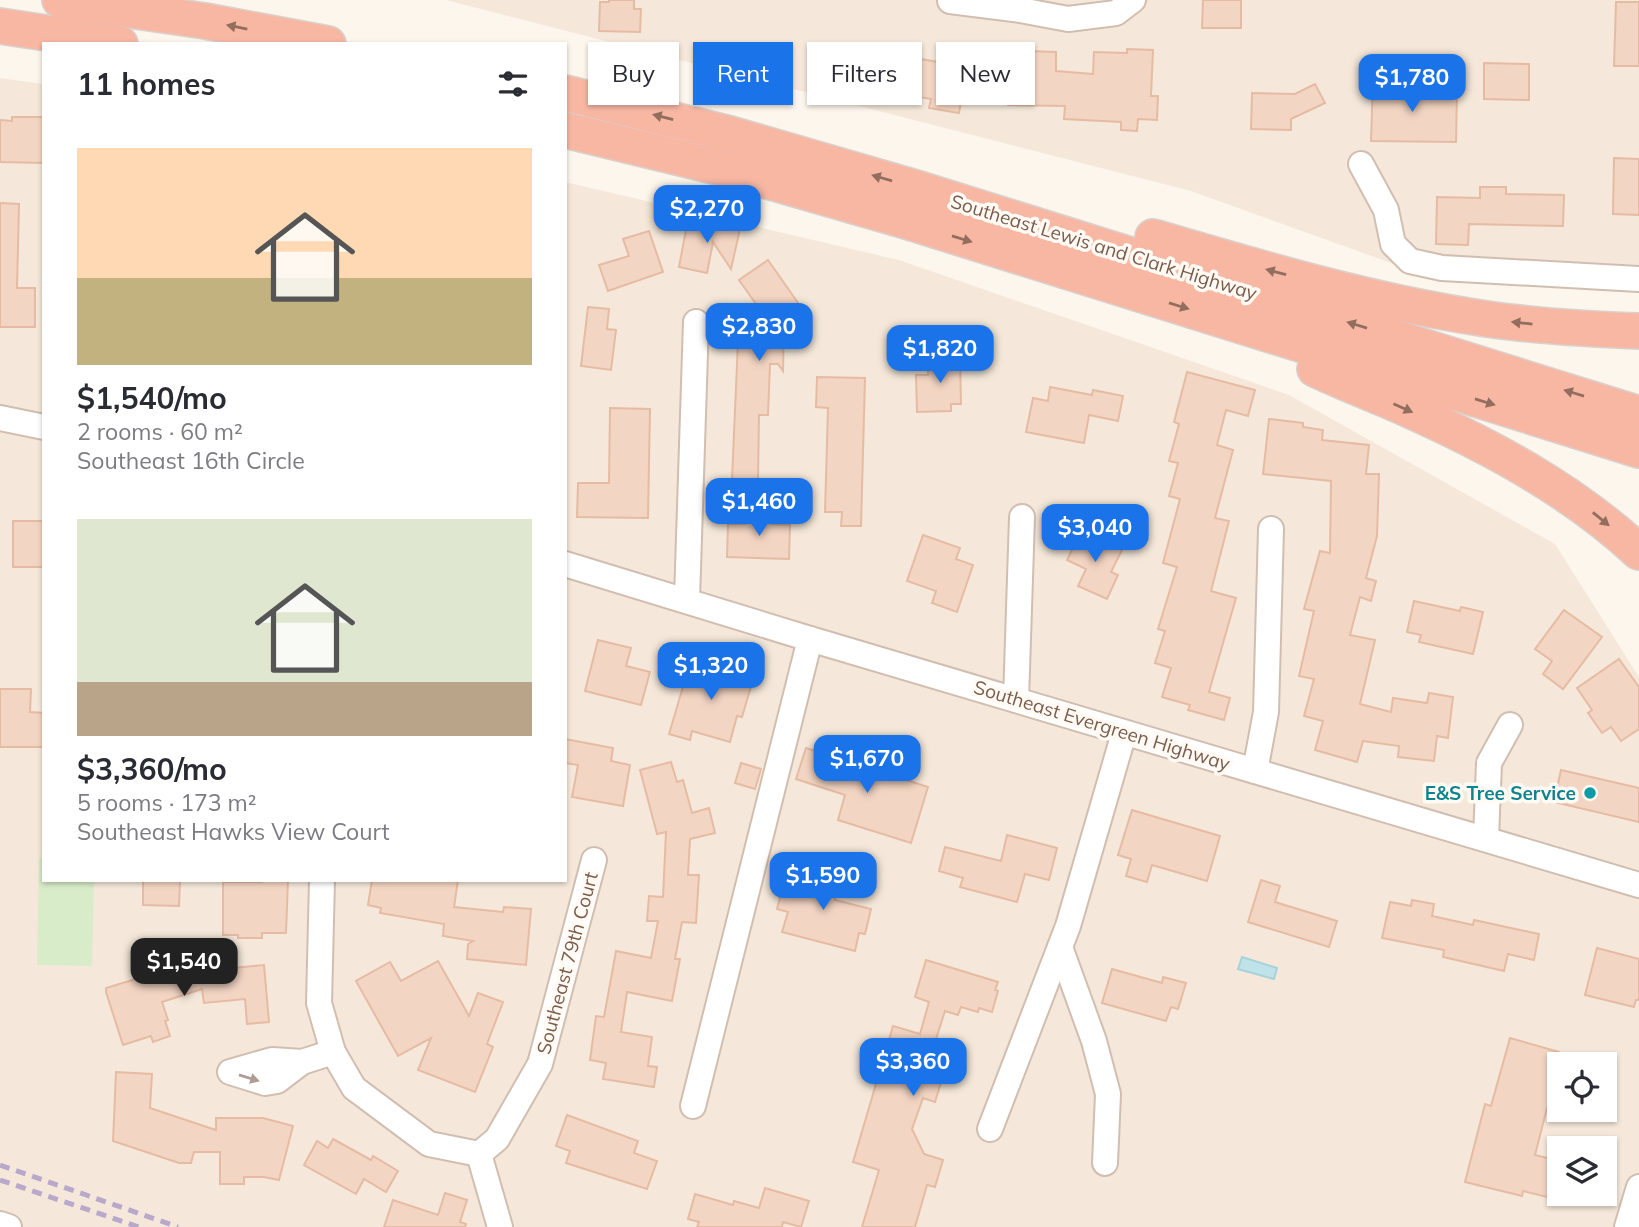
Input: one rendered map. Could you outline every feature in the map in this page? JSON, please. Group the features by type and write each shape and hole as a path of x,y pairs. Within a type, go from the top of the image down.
{"highway":[{"path":"60,0 205,20 318,42"},
{"path":"0,26 107,42"},
{"name":"Southeast Lewis and Clark Highway","path":"567,93 730,134 916,188 1639,414"},
{"name":"Southeast Lewis and Clark Highway","path":"567,130 726,169 791,188 1639,450"},
{"path":"916,188 1029,201 1298,279 1432,310 1529,324 1639,331"},
{"path":"1232,323 1317,370 1406,409 1506,458 1586,506 1639,552"}],"street":[{"path":"950,1 1068,19 1116,13 1133,0"},
{"path":"1361,164 1386,210 1392,244 1410,261 1442,268 1639,279"},
{"path":"687,599 696,322"},
{"path":"0,418 42,427"},
{"path":"1016,700 1023,517"},
{"path":"1255,771 1266,712 1271,529"},
{"name":"Southeast Evergreen Highway","path":"567,565 1639,886"},
{"path":"693,1106 810,639"},
{"path":"1486,838 1489,763 1510,725"},
{"path":"990,1129 1068,926 1124,733"},
{"name":"Southeast 79th Court","path":"479,1154 497,1139 540,1064 594,860"},
{"path":"323,882 319,1003 333,1052 354,1088 429,1144 479,1154 500,1227"},
{"path":"1060,947 1094,1041 1108,1094 1105,1163"},
{"path":"302,1062 333,1052"},
{"path":"1627,1227 1639,1187"},
{"path":"0,1224 9,1227"}],"shaded area":[{"path":"446,0 1639,0 1639,293 1441,281 1191,191 856,105 922,105 922,42 807,42 807,93 793,89 793,42 693,42 693,63 679,60 679,42 610,42"},
{"path":"0,78 42,84 42,882 567,882 567,182 899,260 1289,395 1555,544 1639,677 1639,1227 0,1227"}],"green space":[{"path":"39,858 42,859 42,882 94,882 92,966 37,965"}],"water":[{"path":"1242,957 1277,968 1274,979 1238,969"}],"building":[{"path":"634,0 634,9 641,9 640,32 599,31 600,2"},
{"path":"1203,0 1241,0 1241,28 1202,28"},
{"path":"1616,2 1639,2 1639,66 1614,66"},
{"path":"1127,49 1153,50 1151,96 1158,96 1157,120 1138,119 1137,131 1121,130 1121,122 1064,119 1065,106 1008,105 1035,105 1035,51 1056,52 1056,71 1093,74 1094,52 1127,53"},
{"path":"922,59 936,62 936,105 960,105 959,113 929,108 931,99 922,97"},
{"path":"1484,63 1529,64 1529,100 1484,99"},
{"path":"1373,79 1405,80 1404,90 1457,91 1456,142 1371,141"},
{"path":"1315,84 1325,103 1291,119 1291,130 1251,129 1252,93 1295,94"},
{"path":"12,117 42,117 42,163 0,162 0,120 12,121"},
{"path":"1614,158 1639,159 1639,215 1613,214"},
{"path":"1480,187 1506,187 1506,194 1564,195 1563,226 1469,224 1468,245 1436,244 1437,197 1480,198"},
{"path":"0,203 19,204 17,288 35,288 35,327 0,327"},
{"path":"688,219 740,229 731,269 713,242 707,273 679,267"},
{"path":"649,231 663,272 608,291 599,265 629,256 623,239"},
{"path":"768,260 803,310 784,323 783,371 778,364 770,364 768,415 759,415 758,480 732,479 738,341 762,342 743,313 756,304 739,280"},
{"path":"588,307 609,309 607,329 616,330 611,370 581,366"},
{"path":"928,356 960,356 961,404 951,404 951,411 917,412 916,375 928,375"},
{"path":"1187,372 1255,390 1248,416 1226,410 1217,445 1233,450 1215,518 1229,521 1211,591 1236,598 1209,692 1230,698 1224,720 1188,710 1190,705 1162,697 1171,668 1155,663 1165,631 1158,629 1177,567 1163,563 1180,499 1169,496 1178,463 1169,461 1179,424 1174,422"},
{"path":"817,377 865,378 861,526 841,526 842,512 825,512 828,408 816,407"},
{"path":"1050,387 1092,395 1093,390 1123,396 1118,421 1089,415 1084,443 1026,432 1033,398 1048,401"},
{"path":"610,408 650,409 648,518 577,517 578,483 609,483"},
{"path":"1269,419 1303,423 1303,427 1323,430 1322,440 1369,445 1366,474 1379,474 1377,536 1366,578 1376,581 1371,601 1360,597 1350,635 1375,640 1360,704 1391,712 1393,698 1427,703 1429,693 1453,697 1448,738 1437,736 1434,761 1398,757 1399,746 1363,741 1357,762 1315,750 1323,721 1304,716 1314,679 1299,676 1314,611 1304,609 1320,551 1330,553 1331,481 1263,474"},
{"path":"746,512 773,513 772,524 790,525 789,559 727,557 728,524 745,524"},
{"path":"13,521 42,521 42,567 13,567"},
{"path":"1081,531 1122,550 1111,572 1118,575 1107,599 1078,586 1086,569 1067,560"},
{"path":"923,535 960,548 956,559 973,565 957,612 932,603 936,591 907,581"},
{"path":"1414,601 1460,611 1461,607 1483,612 1473,654 1419,642 1421,635 1407,632"},
{"path":"1564,610 1602,637 1563,689 1543,674 1552,661 1535,649"},
{"path":"598,640 631,648 626,666 650,672 641,705 585,691"},
{"path":"1619,659 1639,687 1639,729 1621,741 1611,727 1602,733 1588,713 1592,710 1577,688"},
{"path":"690,663 725,673 728,666 755,673 742,717 737,716 730,742 692,731 690,740 669,734"},
{"path":"0,689 31,689 30,712 42,713 42,747 0,747"},
{"path":"567,739 613,748 611,761 630,765 623,806 572,797 578,765 567,763"},
{"path":"806,748 928,787 911,843 838,820 845,795 796,779"},
{"path":"671,762 677,782 683,780 692,813 709,808 715,833 690,839 688,875 699,875 696,923 682,922 675,959 680,959 672,1001 627,992 621,1032 652,1037 648,1066 657,1067 654,1087 603,1079 606,1063 590,1060 596,1016 604,1017 616,951 651,958 658,921 647,921 649,896 663,897 666,832 657,834 640,770"},
{"path":"741,763 761,769 755,789 735,783"},
{"name":"E&S Tree Service","path":"1561,770 1639,788 1639,822 1554,802"},
{"path":"1132,810 1220,836 1207,881 1152,865 1147,882 1126,876 1131,859 1118,855"},
{"path":"1007,835 1057,848 1049,880 1025,874 1017,902 960,887 963,878 939,871 945,847 1001,861"},
{"path":"816,863 843,870 835,900 871,909 865,934 859,933 855,951 782,932 788,912 777,909 783,886 808,893"},
{"path":"1261,880 1280,886 1275,902 1337,921 1329,947 1248,922"},
{"path":"143,882 180,882 179,906 143,905"},
{"path":"223,882 288,882 286,933 262,933 262,938 223,935"},
{"path":"372,882 458,882 454,907 503,912 504,907 531,909 526,965 467,959 468,944 473,941 443,936 444,924 380,913 381,908 368,905"},
{"path":"1412,900 1434,904 1432,916 1473,925 1474,920 1539,934 1534,960 1508,954 1504,971 1443,957 1444,950 1382,938 1390,902 1411,906"},
{"path":"1597,948 1639,959 1639,1000 1636,1000 1634,1007 1585,995"},
{"path":"926,960 998,982 995,990 998,991 992,1012 979,1008 978,1012 961,1007 958,1015 945,1011 936,1039 947,1042 940,1064 946,1066 935,1102 923,1098 912,1129 924,1154 943,1160 935,1187 927,1185 915,1227 862,1227 879,1170 853,1162 893,1026 920,1034 929,1002 915,997"},
{"path":"438,961 469,1016 478,993 503,1002 487,1044 493,1047 475,1092 418,1070 431,1038 398,1056 356,981 390,962 401,981"},
{"path":"264,965 269,1022 247,1024 245,999 204,1003 202,989 162,1002 170,1036 153,1042 151,1036 123,1045 106,988 149,975 150,979 182,969 183,973"},
{"path":"1112,969 1162,983 1163,977 1186,983 1178,1009 1171,1007 1166,1021 1102,1003"},
{"path":"1510,1038 1559,1052 1547,1052 1547,1108 1535,1155 1547,1158 1547,1197 1523,1191 1522,1196 1465,1182 1485,1104 1491,1106"},
{"path":"116,1072 152,1074 150,1108 216,1130 216,1118 263,1118 293,1126 279,1180 244,1177 244,1184 220,1184 220,1152 194,1152 191,1163 179,1163 113,1141"},
{"path":"567,1115 638,1141 634,1153 657,1161 647,1189 566,1163 570,1151 556,1146"},
{"path":"333,1139 371,1160 373,1156 398,1171 386,1192 364,1179 356,1194 304,1165 317,1141 328,1148"},
{"path":"765,1188 809,1201 801,1227 783,1222 782,1227 697,1227 699,1222 688,1219 695,1194 733,1205 734,1201 759,1208"},
{"path":"445,1193 467,1200 460,1222 466,1224 465,1227 384,1227 393,1200 438,1215"}],"railway":[{"path":"0,1165 178,1227"},
{"path":"0,1180 139,1227"}],"place":[{"name":"E&S Tree Service","path":"1590,793"}]}
